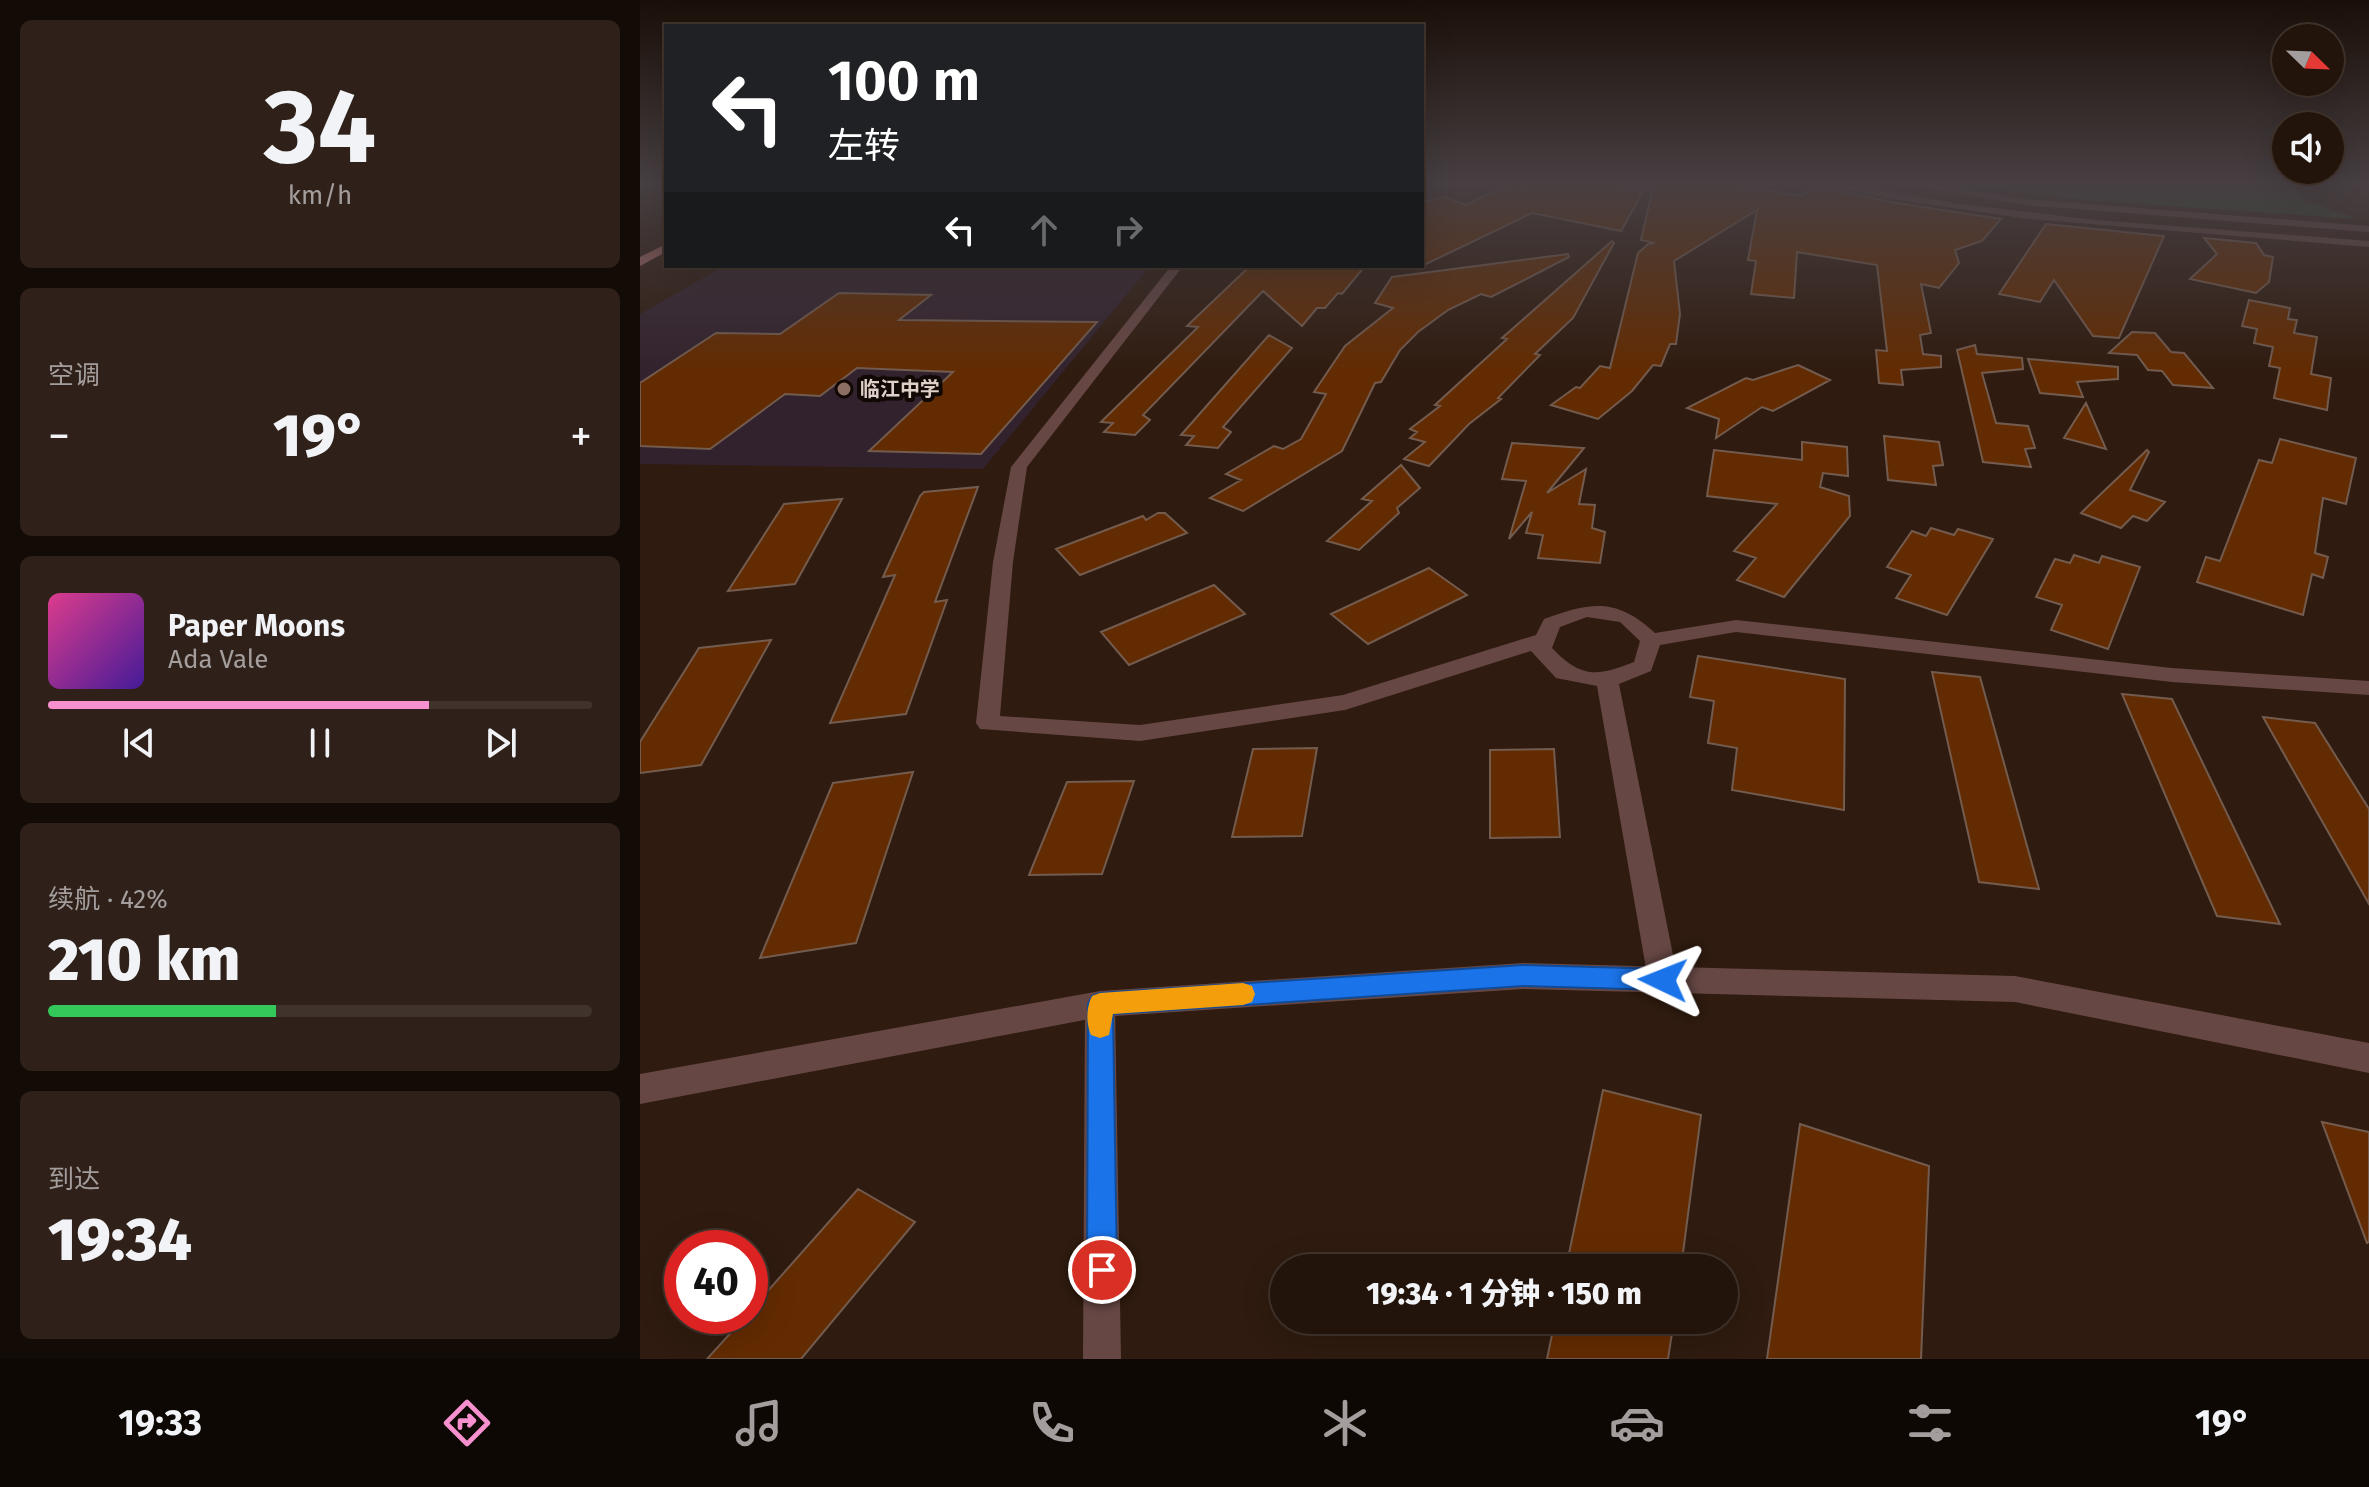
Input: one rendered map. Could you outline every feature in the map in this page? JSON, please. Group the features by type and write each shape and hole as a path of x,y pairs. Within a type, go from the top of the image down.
{"main road":[{"path":"640,262 664,248"}],"street":[{"path":"1175,268 1019,467 1003,562 988,723 1140,733 1345,702 1543,640"},
{"path":"1586,611 1626,617 1651,640 1643,666 1607,681 1564,673 1541,649 1551,623 1586,611"},
{"path":"1651,640 1736,626 2172,675 2369,688"},
{"path":"1607,681 1663,980"},
{"path":"640,1089 1100,1004 1523,976 2015,989 2369,1058"},
{"path":"1100,1004 1102,1359"}],"shaded area":[{"name":"临江中学","path":"720,268 1148,268 983,469 640,464 640,314"}],"building":[{"path":"1424,246 1463,246 1424,265"},
{"path":"1606,246 1612,246 1573,318 1535,354 1540,355 1498,398 1501,399 1469,424 1429,466 1404,459 1425,442 1410,438 1417,432 1410,429 1440,406 1435,405 1507,339 1502,338"},
{"path":"1645,246 1698,246 1674,261 1680,314 1676,344 1670,344 1661,366 1653,365 1632,391 1598,419 1551,405 1576,387 1580,388 1600,366 1610,368 1638,253"},
{"path":"1750,246 1966,246 1955,250 1959,263 1939,288 1921,284 1931,333 1920,335 1923,354 1941,356 1941,367 1901,370 1903,385 1879,383 1876,350 1887,351 1877,265 1797,252 1794,298 1751,294 1756,261 1748,260"},
{"path":"2031,246 2159,246 2119,338 2093,336 2054,280 2040,302 1999,294"},
{"path":"2211,246 2258,246 2264,255 2273,257 2269,282 2256,293 2190,279 2217,254"},
{"path":"1568,254 1569,257 1491,297 1481,294 1448,310 1418,332 1400,350 1381,382 1375,383 1342,451 1243,511 1210,498 1241,480 1226,474 1274,446 1283,449 1301,439 1326,394 1314,392 1345,346 1393,308 1375,303 1392,277"},
{"path":"1248,268 1363,268 1342,294 1338,293 1325,308 1317,308 1302,326 1263,291 1143,415 1150,420 1135,435 1104,432 1113,423 1101,422 1198,327 1187,326"},
{"path":"839,293 931,295 899,320 1097,322 981,454 869,451 953,372 857,368 820,396 785,394 710,449 640,446 640,383 716,333 780,334"},
{"path":"2249,300 2290,308 2288,319 2297,320 2294,333 2317,337 2311,374 2331,378 2327,410 2274,398 2280,368 2269,366 2273,347 2254,343 2257,329 2242,326"},
{"path":"2132,332 2155,333 2171,352 2184,353 2213,388 2173,385 2162,371 2148,370 2137,355 2109,353"},
{"path":"1269,335 1292,348 1223,427 1231,432 1218,448 1186,445 1194,436 1181,435"},
{"path":"1975,345 1977,354 2022,358 2023,369 1982,373 1996,423 2028,426 2035,448 2025,449 2031,467 1983,462 1957,350"},
{"path":"2028,359 2118,367 2118,379 2077,382 2083,397 2040,393"},
{"path":"1798,365 1830,380 1773,411 1762,407 1716,438 1719,419 1687,408 1746,378 1753,380"},
{"path":"2086,403 2106,449 2064,438"},
{"path":"1884,436 1939,442 1943,465 1933,466 1936,485 1888,480"},
{"path":"2280,439 2356,458 2346,504 2323,498 2315,553 2328,557 2323,578 2312,574 2303,615 2197,582 2206,557 2220,561 2259,460 2272,463"},
{"path":"1802,442 1847,447 1848,476 1823,473 1820,487 1849,496 1850,516 1784,597 1737,580 1756,558 1734,551 1777,504 1707,496 1714,450 1802,460"},
{"path":"1512,443 1584,448 1547,493 1586,469 1579,504 1595,505 1592,528 1605,532 1600,563 1538,558 1543,535 1526,533 1532,512 1509,539 1526,481 1502,479"},
{"path":"2147,450 2149,452 2130,490 2165,502 2147,521 2133,516 2121,528 2081,513"},
{"path":"1401,465 1420,488 1397,508 1399,513 1359,550 1327,541 1372,501 1362,499"},
{"path":"978,487 935,602 947,600 906,714 830,723 895,575 883,577 920,496 924,492"},
{"path":"842,499 795,584 728,591 784,504"},
{"path":"1158,513 1165,513 1187,533 1080,575 1056,549 1143,516 1146,520"},
{"path":"1931,528 1954,535 1958,529 1993,539 1947,615 1896,598 1911,575 1887,567 1912,531 1926,536"},
{"path":"2074,555 2099,563 2102,556 2140,567 2108,649 2051,630 2062,605 2036,597 2055,559 2070,563"},
{"path":"1429,568 1467,595 1368,644 1331,614"},
{"path":"1214,585 1245,614 1129,665 1101,632"},
{"path":"771,640 701,765 640,773 640,742 699,648"},
{"path":"1698,656 1845,679 1844,810 1732,790 1737,748 1708,743 1714,701 1690,697"},
{"path":"1932,672 1980,677 2039,889 1979,882"},
{"path":"2122,694 2172,699 2280,924 2217,916"},
{"path":"2263,717 2315,723 2369,809 2369,904"},
{"path":"1317,748 1302,836 1232,837 1253,749"},
{"path":"1554,749 1560,837 1490,838 1490,750"},
{"path":"913,772 856,943 760,958 833,783"},
{"path":"1134,781 1102,874 1029,875 1067,782"},
{"path":"1603,1090 1701,1115 1683,1254 1569,1254"},
{"path":"2322,1122 2369,1132 2367,1243"},
{"path":"1800,1124 1929,1166 1921,1359 1767,1359"},
{"path":"858,1189 915,1222 801,1359 707,1359 730,1334 768,1334 768,1291"},
{"path":"1552,1334 1672,1334 1668,1359 1547,1359"}],"slow traffic":[{"path":"1100,1027 1100,1004 1243,994"}],"place":[{"name":"临江中学","path":"844,389"}],"route":[{"path":"1102,1270 1100,1004 1523,976 1663,980"}]}
